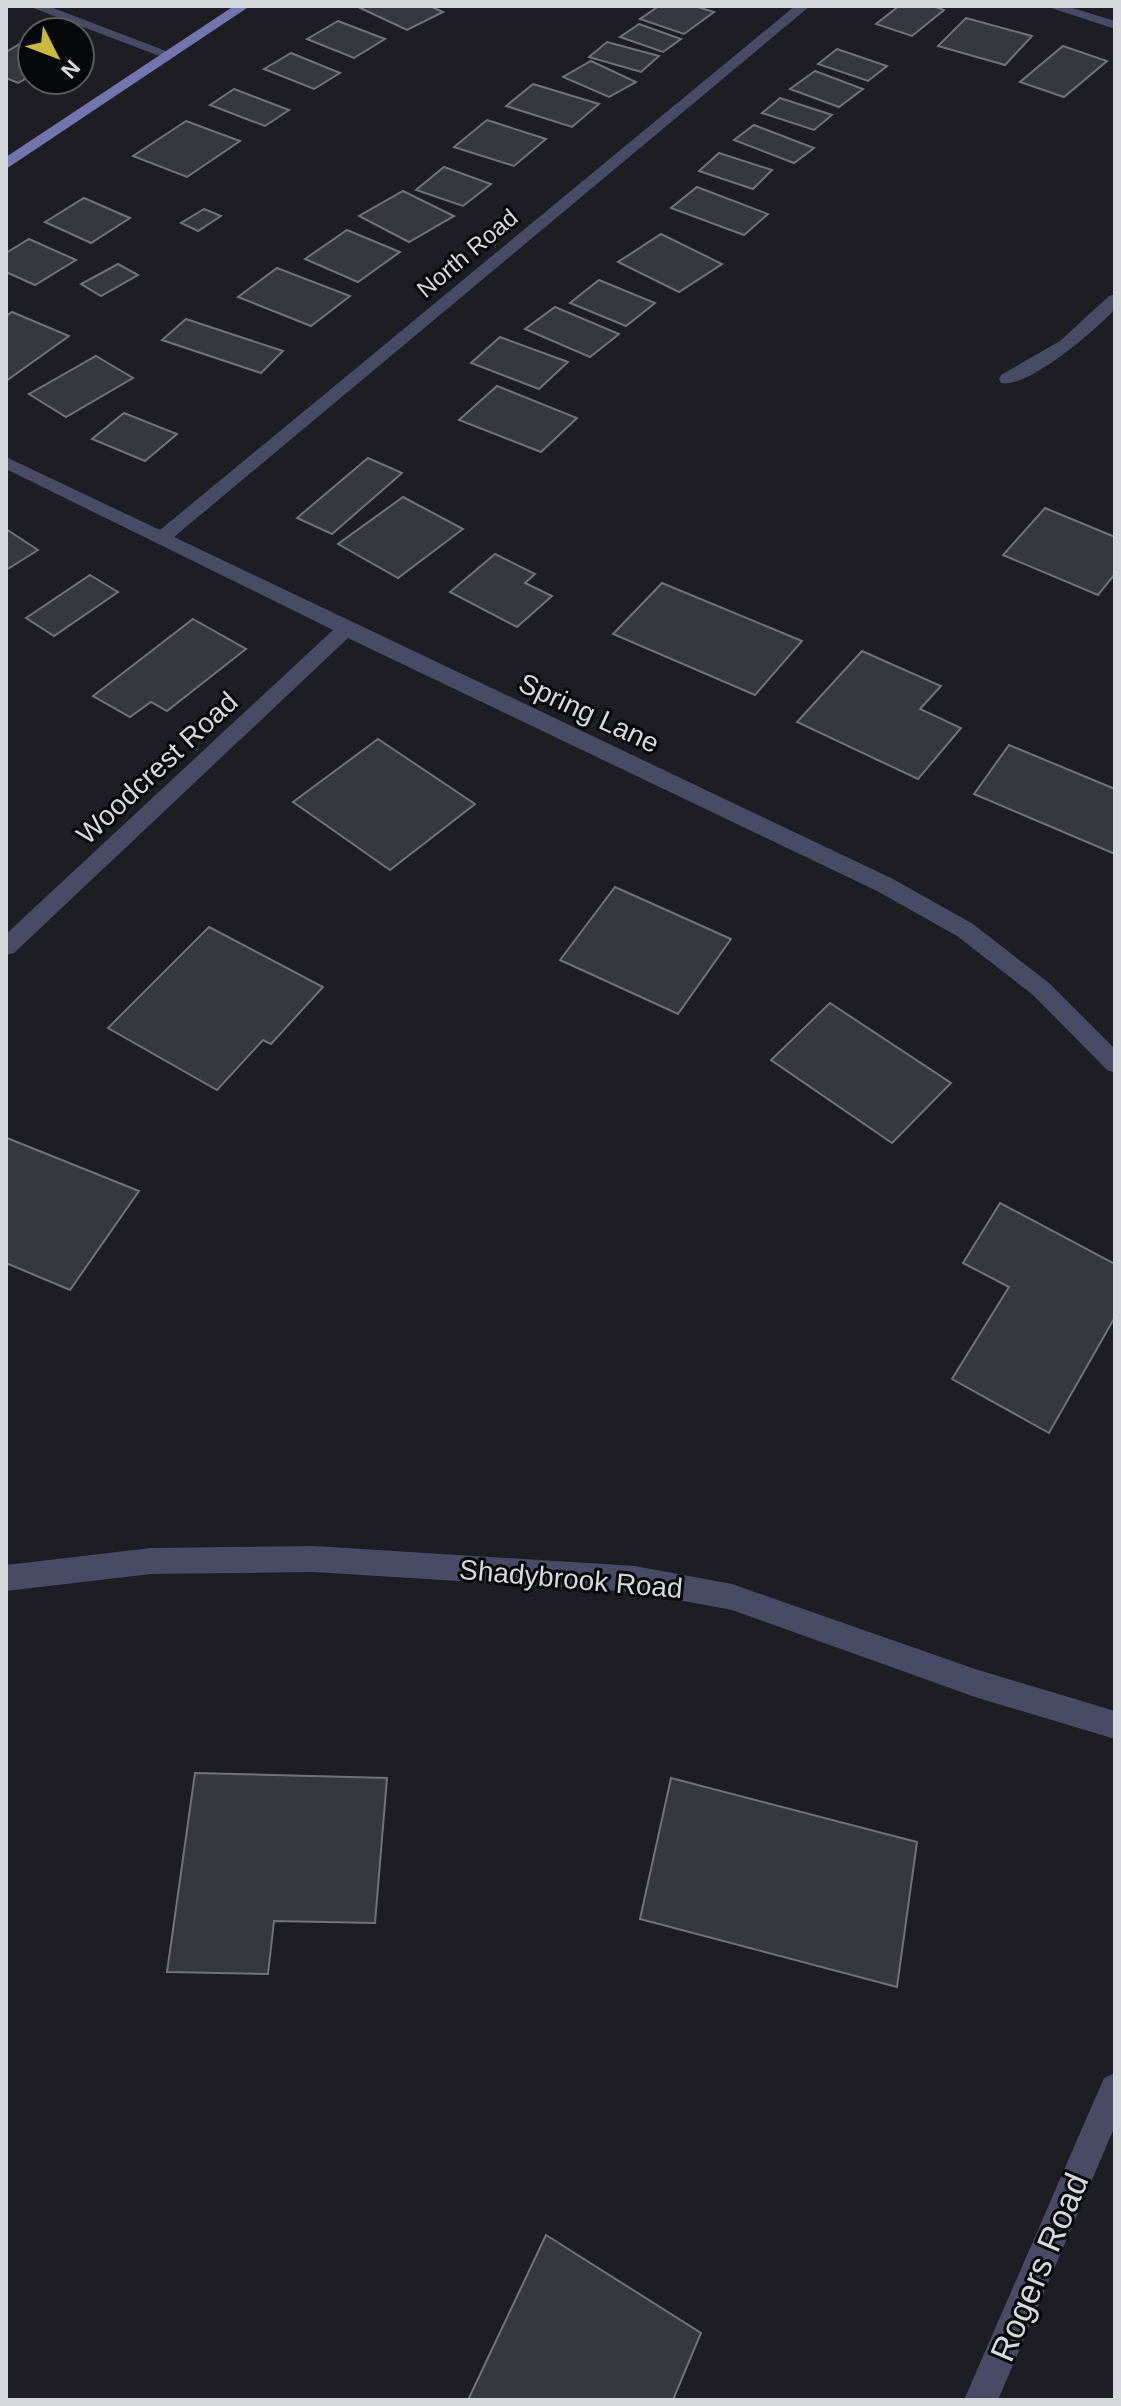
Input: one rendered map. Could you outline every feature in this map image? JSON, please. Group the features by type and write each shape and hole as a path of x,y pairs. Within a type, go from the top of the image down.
{"main road":[{"path":"6,164 243,6"}],"street":[{"path":"35,6 167,54"},
{"name":"North Road","path":"162,538 803,6"},
{"path":"1052,6 1115,25"},
{"path":"1007,379 1050,358 1075,341 1115,299"},
{"name":"Spring Lane","path":"6,462 346,629 885,885 965,930 1041,989 1115,1064"},
{"name":"Woodcrest Road","path":"6,947 346,629"},
{"name":"Shadybrook Road","path":"6,1578 151,1561 314,1559 635,1579 732,1597 975,1683 1115,1725"},
{"name":"Rogers Road","path":"981,2400 1115,2089"}],"building":[{"path":"356,6 430,6 443,12 407,30"},
{"path":"659,6 695,6 714,12 684,34 640,19"},
{"path":"899,6 933,6 944,10 912,36 876,24"},
{"path":"966,18 1032,36 1005,65 938,46"},
{"path":"338,21 385,39 354,58 307,39"},
{"path":"639,24 681,39 663,52 620,37"},
{"path":"607,42 659,56 641,72 589,57"},
{"path":"16,46 16,82 6,78 6,52"},
{"path":"1063,46 1107,61 1064,97 1020,82"},
{"path":"837,49 887,66 868,81 818,64"},
{"path":"291,53 340,73 314,89 264,69"},
{"path":"591,61 636,82 609,97 563,77"},
{"path":"815,71 863,89 839,107 790,89"},
{"path":"533,84 599,104 572,127 506,106"},
{"path":"234,89 289,110 265,126 210,105"},
{"path":"780,98 832,115 814,130 762,113"},
{"path":"487,120 546,139 514,166 454,147"},
{"path":"186,121 240,141 187,177 133,156"},
{"path":"754,125 814,148 794,163 734,140"},
{"path":"719,153 772,170 753,189 699,171"},
{"path":"444,167 491,184 463,206 416,190"},
{"path":"697,187 768,214 744,235 671,208"},
{"path":"403,191 454,216 409,242 359,216"},
{"path":"84,198 130,218 91,243 45,222"},
{"path":"204,209 221,216 198,231 181,223"},
{"path":"347,230 400,252 358,282 305,259"},
{"path":"661,234 722,264 679,292 618,262"},
{"path":"29,239 76,260 35,285 6,272 6,253"},
{"path":"118,264 138,275 101,296 81,284"},
{"path":"277,268 350,296 311,326 238,297"},
{"path":"599,280 655,303 626,326 570,303"},
{"path":"555,307 619,334 590,357 525,329"},
{"path":"12,312 69,336 6,381 6,316"},
{"path":"186,319 283,351 261,373 162,340"},
{"path":"500,337 568,362 539,389 471,363"},
{"path":"96,356 133,378 66,417 29,394"},
{"path":"497,386 577,418 541,452 459,420"},
{"path":"124,413 177,434 145,461 92,439"},
{"path":"368,458 402,473 332,534 297,518"},
{"path":"403,497 463,529 398,578 338,544"},
{"path":"1045,508 1115,537 1115,574 1098,595 1003,555"},
{"path":"6,529 38,550 6,570"},
{"path":"495,554 535,574 525,583 552,596 517,627 450,592"},
{"path":"90,575 118,592 54,636 26,618"},
{"path":"662,583 802,641 755,695 613,634"},
{"path":"193,619 246,649 167,711 151,702 130,717 93,696"},
{"path":"862,651 941,686 920,709 961,728 918,779 797,722"},
{"path":"378,739 475,804 390,870 293,802"},
{"path":"1009,745 1115,789 1115,854 974,794"},
{"path":"615,887 731,939 678,1014 560,960"},
{"path":"209,927 323,987 271,1044 263,1040 217,1090 108,1028"},
{"path":"830,1003 951,1083 892,1143 771,1060"},
{"path":"7,1138 139,1191 70,1290 6,1263"},
{"path":"1000,1203 1115,1264 1115,1317 1049,1433 952,1379 1009,1287 963,1263"},
{"path":"195,1773 387,1778 375,1923 274,1921 268,1974 167,1972"},
{"path":"671,1778 917,1842 897,1987 640,1919"},
{"path":"546,2235 701,2333 673,2400 468,2400"}]}
